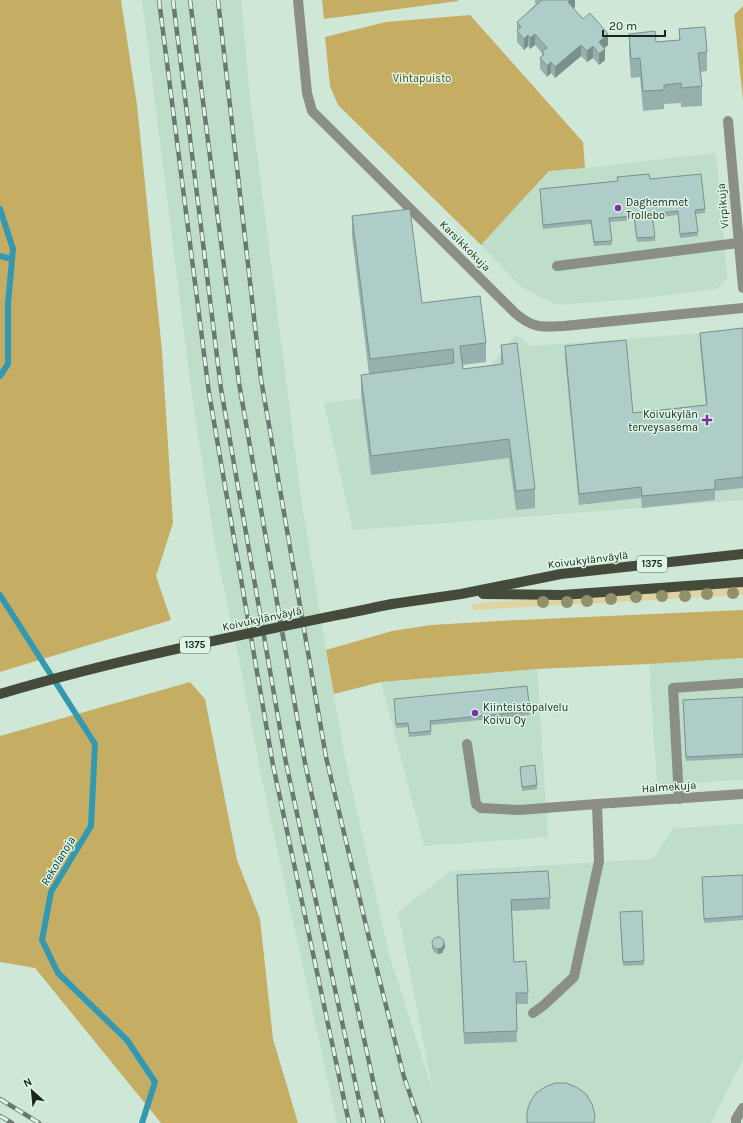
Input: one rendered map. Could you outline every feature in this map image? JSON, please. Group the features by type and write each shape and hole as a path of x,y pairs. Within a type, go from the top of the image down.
{"main road":[{"name":"Koivukylänväylä","path":"0,694 44,681 177,648 392,604 461,594 561,574 743,554"},
{"name":"Koivukylänväylä","path":"461,594 562,595 743,582"}],"street":[{"name":"Karsikkokuja","path":"298,0 307,93 312,111 527,323 542,326 564,326 743,308"},
{"name":"Virpikuja","path":"728,121 743,288"},
{"path":"557,266 738,243"},
{"path":"679,799 673,688 743,683"},
{"name":"Halmekuja","path":"467,744 476,804 481,808 519,810 743,794"},
{"path":"533,1013 544,1005 574,977 599,862 597,804"},
{"path":"736,1123 736,1119 743,1108"}],"shaded area":[{"path":"142,0 241,0 250,98 302,505 326,650 345,757 389,954 433,1092 398,912 451,871 652,859 674,828 743,824 743,1059 711,1123 337,1123 261,775 241,669 216,551 192,396"},
{"name":"Daghemmet Trollebo","path":"716,153 728,277 717,289 636,299 557,305 520,286 481,245 549,171"},
{"path":"743,330 743,500 353,530 324,403 474,385 516,335 531,346"},
{"path":"743,587 743,595 473,610 472,605 489,602"},
{"path":"743,658 743,780 657,785 649,664"},
{"path":"537,669 548,837 424,846 381,682"}],"green space":[{"path":"0,0 121,0 137,105 162,351 173,523 156,576 171,620 0,672"},
{"path":"322,0 458,0 458,1 324,19"},
{"path":"743,6 743,100 734,15"},
{"name":"Vihtapuisto","path":"470,15 583,142 585,168 549,171 481,245 338,105 330,86 325,37 386,22"},
{"path":"743,610 743,658 537,669 381,682 334,694 326,650 392,631 431,625"},
{"path":"190,682 205,699 237,860 260,919 273,1039 298,1123 161,1123 35,968 0,962 0,736"}],"building":[{"path":"542,0 570,0 568,2 583,19 590,13 608,34 599,42 605,49 599,54 593,46 587,51 581,45 555,67 551,62 547,66 540,58 544,54 542,51 547,48 535,34 530,38 528,35 524,39 517,31 521,27 517,22"},
{"path":"705,27 707,52 698,53 702,86 681,88 681,83 664,85 664,90 643,91 640,58 631,59 629,34 655,31 656,42 680,40 679,29"},
{"path":"649,174 650,179 701,174 705,209 695,210 698,232 680,234 678,211 652,214 655,237 637,238 634,216 609,218 612,241 594,242 591,220 543,225 540,189 618,181 617,177"},
{"path":"410,209 422,303 480,296 486,343 460,346 463,369 503,364 501,345 517,343 535,489 516,491 509,439 371,456 361,375 454,363 453,349 370,359 352,216"},
{"name":"Koivukylän terveysasema","path":"743,328 743,477 715,480 715,489 642,496 641,487 579,494 565,346 626,340 633,413 707,405 700,333"},
{"path":"527,686 530,711 430,721 431,731 409,733 408,723 396,724 394,699"},
{"path":"743,697 743,754 686,757 683,700"},
{"path":"535,765 537,785 522,787 520,767"},
{"path":"548,871 550,898 511,900 514,962 526,961 528,993 516,993 517,1031 464,1033 457,875"},
{"path":"743,875 743,916 704,919 702,877"},
{"path":"642,911 644,961 623,962 620,912"},
{"path":"436,937 440,937 444,943 440,949 436,949 432,945 432,941"},
{"path":"555,1083 566,1083 576,1087 586,1094 592,1104 595,1115 594,1123 527,1123 527,1112 530,1102 536,1093"}],"waterway":[{"name":"Rekolanoja","path":"0,209 13,249 8,304 8,364 0,376"},
{"name":"Rekolanoja","path":"0,256 12,259"},
{"name":"Rekolanoja","path":"0,595 95,744 91,826 51,892 42,940 58,973 127,1040 155,1082 142,1123"}],"railway":[{"path":"159,0 209,393 273,765 349,1123"},
{"path":"173,0 221,389 286,763 364,1123"},
{"path":"190,0 239,383 305,763 383,1123"},
{"path":"218,0 261,379 326,757 404,1077 420,1123"},
{"path":"0,1099 39,1123"},
{"path":"0,1116 12,1123"}],"place":[{"name":"Daghemmet Trollebo","path":"618,208"},
{"name":"Koivukylän terveysasema","path":"707,420"},
{"name":"Kiinteistöpalvelu Koivu Oy","path":"475,713"}]}
